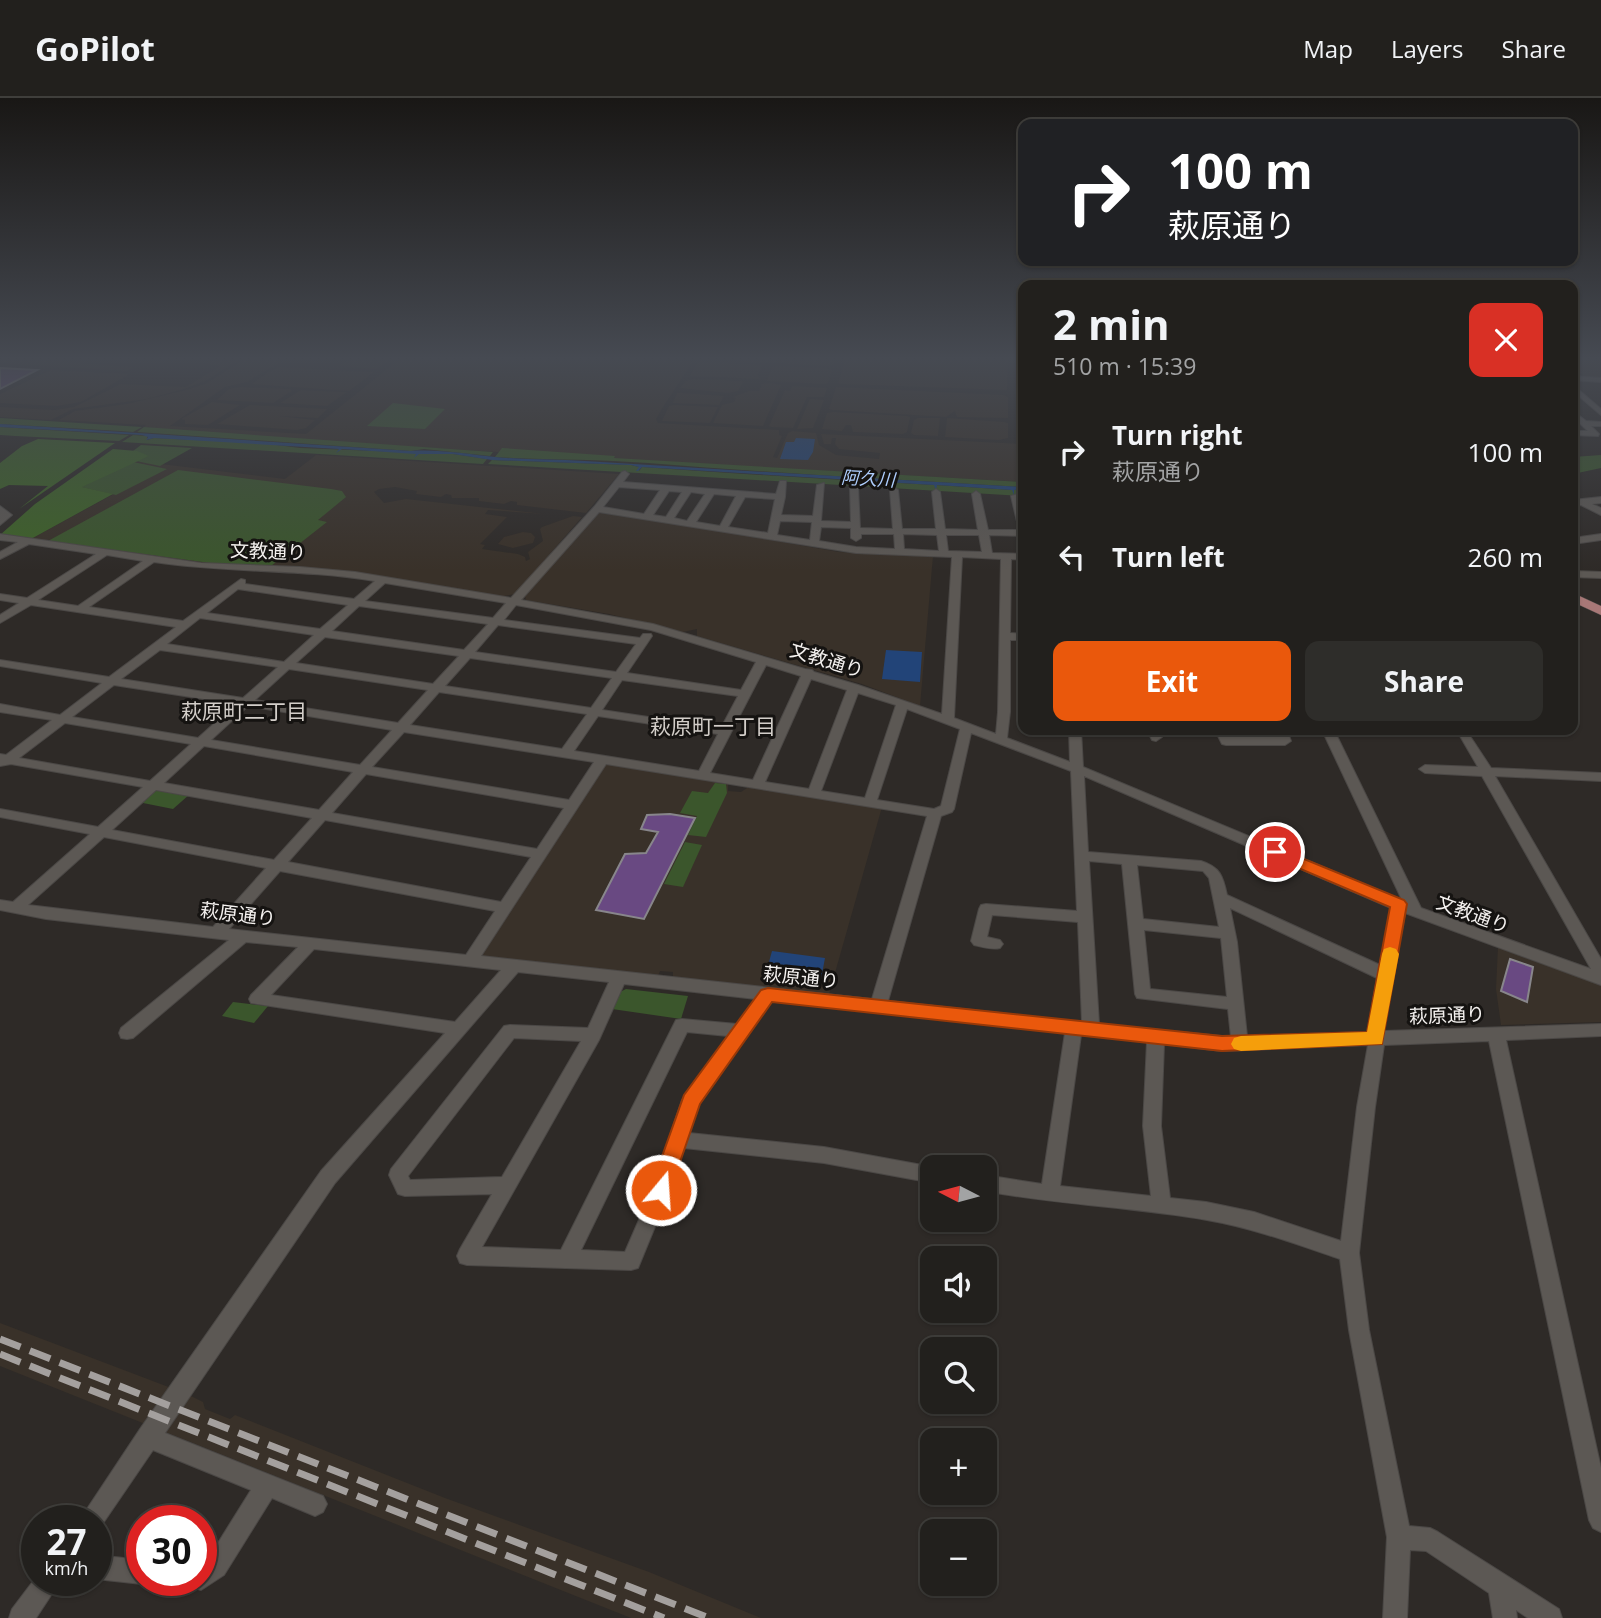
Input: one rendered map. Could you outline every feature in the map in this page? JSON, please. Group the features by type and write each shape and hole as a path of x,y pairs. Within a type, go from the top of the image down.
{"main road":[{"path":"1578,600 1601,611"}],"street":[{"path":"1578,433 1595,434 1590,429"},
{"path":"216,933 515,602 625,474"},
{"path":"772,536 783,483"},
{"path":"617,484 648,515 669,519 856,550 1018,557"},
{"path":"814,543 821,485"},
{"path":"855,487 856,550"},
{"path":"597,509 666,488 781,497"},
{"path":"648,515 666,488"},
{"path":"669,519 688,490"},
{"path":"894,490 900,553"},
{"path":"691,522 711,492"},
{"path":"936,492 944,554"},
{"path":"723,528 743,494"},
{"path":"976,494 988,556"},
{"path":"1015,496 1018,508"},
{"path":"1578,502 1601,500"},
{"path":"1578,502 1601,512"},
{"path":"0,509 7,515 0,522"},
{"path":"777,518 898,531 1018,532"},
{"path":"1578,530 1596,538"},
{"name":"文教通り","path":"0,537 201,566 315,571 382,580 653,627 903,703 1078,769 1415,912 1601,979"},
{"path":"1578,540 1596,538"},
{"path":"0,556 28,541"},
{"path":"0,620 105,552"},
{"path":"948,720 957,555"},
{"path":"1001,740 1004,712 1006,556"},
{"path":"80,609 152,559"},
{"path":"3,761 259,569"},
{"path":"1578,574 1601,575"},
{"path":"8,907 101,833 382,580"},
{"path":"236,586 643,642"},
{"path":"0,597 185,625"},
{"path":"199,615 745,694"},
{"path":"566,753 653,627"},
{"path":"1006,636 1018,637"},
{"path":"158,646 726,732"},
{"path":"703,775 763,659"},
{"path":"0,663 935,813 947,810 966,727"},
{"path":"757,784 808,672"},
{"path":"814,793 854,687"},
{"path":"870,802 903,703"},
{"path":"0,708 572,805"},
{"path":"1050,1194 1083,1029 1086,917 1075,735"},
{"path":"1223,735 1226,741 1286,741 1283,735"},
{"path":"1330,735 1415,912"},
{"path":"1466,735 1601,973"},
{"path":"470,961 603,759"},
{"path":"3,761 155,785 541,854"},
{"path":"1425,769 1601,777"},
{"path":"0,813 505,908"},
{"path":"878,1006 935,813"},
{"path":"1083,856 1208,868 1216,876 1227,933 1240,1044"},
{"path":"1129,860 1143,995 1235,1004"},
{"path":"1221,898 1386,975"},
{"path":"1395,1618 1399,1538 1359,1330 1349,1254 1375,1039 1399,904"},
{"name":"萩原通り","path":"8,907 768,995 1240,1044 1601,1030"},
{"path":"995,944 979,941 986,909 1086,917"},
{"path":"1135,924 1227,933"},
{"path":"127,1033 243,936"},
{"path":"310,944 257,999 458,1030"},
{"path":"102,1505 328,1177 513,966"},
{"path":"619,978 593,1035 467,1256 631,1261 661,1190 691,1100 768,995"},
{"path":"566,1260 682,1025 741,1031"},
{"path":"507,1185 405,1188 398,1175 510,1031 593,1035"},
{"path":"1496,1034 1601,1520"},
{"path":"1156,1037 1152,1126 1161,1206"},
{"path":"677,1140 824,1155 920,1173"},
{"path":"998,1185 1050,1194 1206,1211 1254,1221 1349,1254"},
{"path":"148,1437 315,1504"},
{"path":"217,1565 267,1485"},
{"path":"1399,1538 1430,1540 1550,1618"},
{"path":"1501,1588 1505,1618"},
{"path":"21,1618 37,1596"}],"shaded area":[{"path":"161,429 306,434 312,429 761,429 779,430 779,435 782,436 773,457 777,458 788,433 792,431 816,433 819,445 836,455 879,459 880,453 839,449 835,444 836,438 832,438 831,444 824,444 821,434 1018,444 1018,482 480,451"},
{"path":"852,429 908,429 903,434 853,432"},
{"path":"912,429 939,429 938,436 911,433"},
{"path":"946,429 1008,429 1008,438 999,440 945,437"},
{"path":"316,455 619,474 586,513 517,505 517,502 511,501 504,504 479,501 479,498 452,498 446,494 441,497 416,494 417,491 395,487 374,492 384,503 406,499 544,514 488,510 485,514 507,517 480,544 485,545 482,549 518,554 525,557 526,561 530,559 528,552 543,541 540,529 542,527 573,516 582,517 515,594 499,597 356,573 209,564 31,539 112,495 81,487 136,461 285,479"},
{"path":"605,511 839,552 933,556 920,706 862,684 697,636 697,629 683,632 609,614 526,600 525,596 597,512"},
{"path":"523,532 531,533 535,537 533,543 513,548 498,544 504,537"},
{"path":"608,762 728,782 728,791 741,792 750,786 882,807 829,994 673,977 673,972 660,971 658,976 483,956 480,952 601,765"},
{"path":"1498,947 1601,984 1601,1022 1501,1025 1496,989"},
{"path":"0,1323 187,1394 203,1402 205,1409 230,1419 235,1415 445,1498 649,1572 761,1618 631,1618 0,1366"}],"green space":[{"path":"0,429 31,429 129,435 119,441 0,435"},
{"path":"82,429 139,429 133,432"},
{"path":"141,429 171,429 493,452 490,456 424,449 411,451 137,432"},
{"path":"133,435 147,436 147,440 154,438 261,443 300,448 453,454 487,459 483,464 122,442"},
{"path":"38,439 115,443 19,509 48,486 9,485 0,489 0,463 22,446"},
{"path":"141,445 192,448 160,466 136,461 148,456 133,451"},
{"path":"502,448 615,456 614,458 1018,482 1018,487 629,462 495,457"},
{"path":"113,449 137,451 149,456 82,487 113,494 31,539 0,535 35,504"},
{"path":"1601,455 1601,468 1578,473 1578,457"},
{"path":"492,460 631,465 639,467 639,471 642,467 935,485 936,490 936,485 1013,490 1014,494 1014,490 1018,490 1018,496 488,464"},
{"path":"133,462 167,469 116,495 81,487"},
{"path":"178,470 331,489 342,491 346,497 318,520 327,522 271,566 210,563 48,541"},
{"path":"715,783 726,784 727,793 706,837 688,835 697,816 680,813 692,791 708,793"},
{"path":"159,788 190,794 173,809 138,802"},
{"path":"685,842 702,845 683,887 664,884"},
{"path":"626,989 688,996 681,1019 612,1009 620,992"},
{"path":"233,1002 268,1006 254,1023 222,1016"}],"water":[{"name":"阿久川","path":"34,429 75,429 442,451 506,458 1018,487 1018,490 1014,490 1014,495 1012,490 937,485 936,491 934,485 642,467 636,471 639,467 631,465 492,460 453,454 419,454 414,458 416,454 342,449 336,453 339,449 154,438 146,440 148,437"},
{"path":"796,438 815,439 813,452 808,460 780,459 786,442 794,442"},
{"path":"886,650 922,652 920,682 882,679"},
{"path":"772,951 825,958 821,979 766,973"}],"building":[{"path":"670,814 695,818 644,919 596,910 625,854 646,853 658,832 641,829 647,815"},
{"path":"1510,959 1533,967 1527,1002 1501,991"}],"railway":[{"path":"0,1339 709,1618"},
{"path":"0,1354 664,1618"}],"slow traffic":[{"path":"1241,1044 1375,1039 1390,954"}],"district":[{"name":"萩原町二丁目","path":"244,712"},
{"name":"萩原町一丁目","path":"713,727"}],"route":[{"path":"661,1190 691,1100 768,995 1222,1044 1375,1039 1399,904 1275,852"}]}
